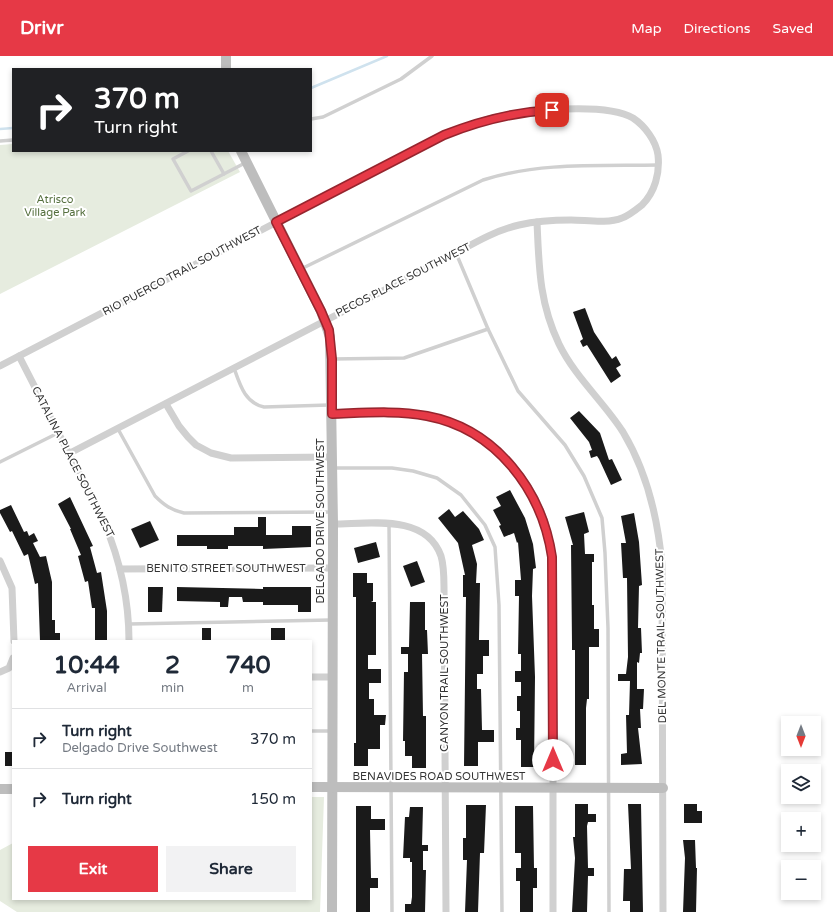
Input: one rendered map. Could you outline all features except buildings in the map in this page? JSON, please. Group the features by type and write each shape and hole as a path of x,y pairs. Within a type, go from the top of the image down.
{"street":[{"path":"226,56 226,68"},
{"name":"RIO PUERCO TRAIL SOUTHWEST","path":"0,366 444,135 468,126 514,114 581,109 607,110 633,118 643,126 649,134 658,154 658,175 650,196 641,206 622,218"},
{"name":"DELGADO DRIVE SOUTHWEST","path":"241,152 300,269 325,321 330,336 332,359 332,677 334,787 332,912"},
{"name":"PECOS PLACE SOUTHWEST","path":"70,453 234,367 507,228 537,222 570,220 605,221 622,218"},
{"name":"DEL MONTE TRAIL SOUTHWEST","path":"537,222 541,291 558,343 581,379 622,431 633,452 647,486 657,524 662,565 663,912"},
{"name":"CATALINA PLACE SOUTHWEST","path":"19,356 70,453 113,543 126,594 129,640"},
{"path":"166,404 179,426 188,437 211,453 230,458 332,457"},
{"path":"332,410 391,413 440,419 478,437 496,450 517,471 530,490 549,537 552,557 554,788 553,912"},
{"name":"CANYON TRAIL SOUTHWEST","path":"333,524 389,523 408,525 427,536 436,546 441,556 444,587 444,787 446,912"},
{"path":"0,561 12,588 14,640"},
{"name":"BENITO STREET SOUTHWEST","path":"120,569 332,568"},
{"path":"0,672 9,668 12,660"},
{"path":"312,677 332,677"},
{"name":"BENAVIDES ROAD SOUTHWEST","path":"312,787 662,788"},
{"path":"0,789 12,789"}],"lane":[{"path":"312,119 323,117 402,79 432,56"},
{"path":"0,141 12,140"},
{"path":"186,152 173,159 191,191 246,163"},
{"path":"212,152 224,174"},
{"path":"300,269 483,180 504,174 544,167 658,165"},
{"path":"456,253 488,329 518,391 565,445 584,476 602,518 608,628 609,912"},
{"path":"332,359 404,358 488,329"},
{"path":"234,367 244,393 255,405 264,407 332,410"},
{"path":"118,429 155,496 163,505 174,511 184,513 333,512"},
{"path":"0,462 59,432"},
{"path":"332,468 392,468 413,471 437,478 462,495 485,525 495,547 499,605 502,912"},
{"path":"389,523 392,912"},
{"path":"129,624 332,620"},
{"path":"312,731 333,731"}],"green space":[{"name":"Atrisco Village Park","path":"12,144 12,152 229,152 240,172 0,294 0,145"},
{"path":"312,797 324,797 320,912 17,912 0,901 0,850 12,844 12,900 312,900"}],"waterway":[{"path":"312,88 387,56"},
{"path":"0,129 12,128"}],"route":[{"path":"552,110 514,114 494,118 444,135 276,222 329,330 332,359 332,414 391,413 426,416 440,419 458,426 478,437 496,450 517,471 530,490 541,513 549,537 552,557 554,596 553,760"}]}
